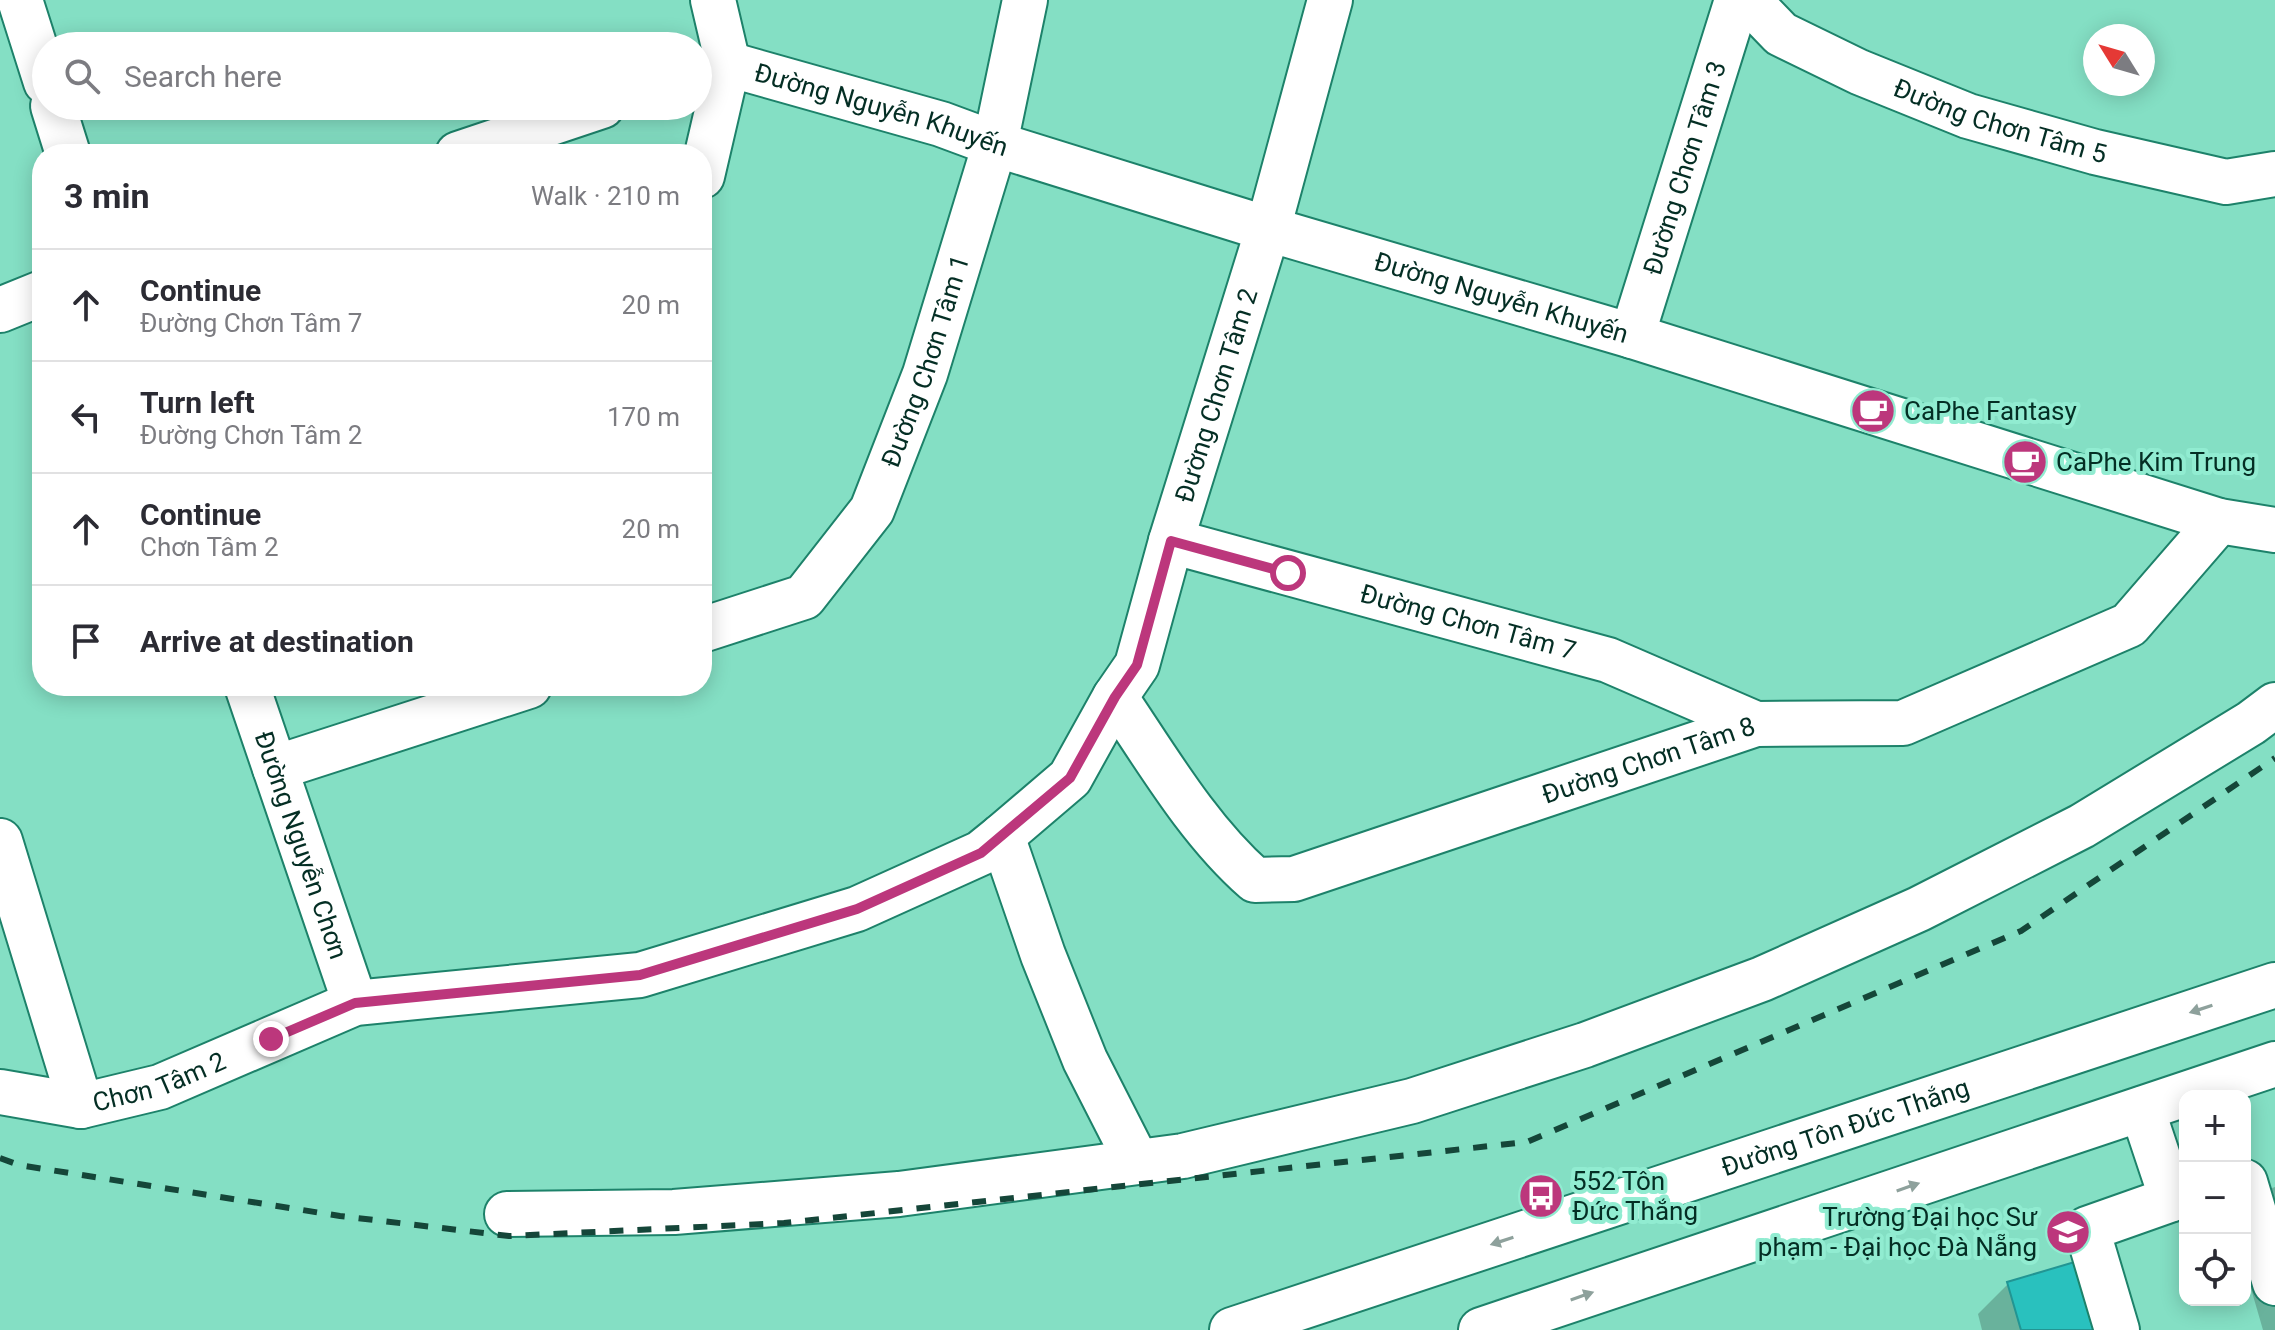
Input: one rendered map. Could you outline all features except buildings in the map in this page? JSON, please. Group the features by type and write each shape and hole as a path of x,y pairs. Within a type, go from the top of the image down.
{"main road":[{"path":"20,0 32,38"},
{"path":"713,0 713,69"},
{"name":"Đường Chơn Tâm 1","path":"712,627 804,597 872,510 925,374 995,144 1025,0"},
{"name":"Đường Chơn Tâm 2","path":"355,1003 640,975 857,909 981,853 1070,778 1115,697 1137,665 1171,541 1268,229 1330,0"},
{"name":"Đường Chơn Tâm 3","path":"1632,336 1737,0"},
{"name":"Đường Chơn Tâm 5","path":"1752,0 1781,34 1859,72 1968,116 2095,152 2226,182 2275,174"},
{"name":"Đường Nguyễn Khuyến","path":"713,69 941,124 995,144 1268,229 1632,336 2219,521 2275,530"},
{"path":"57,120 65,144"},
{"path":"488,144 560,120"},
{"path":"705,144 708,120"},
{"path":"0,310 32,297"},
{"name":"Đường Chơn Tâm 8","path":"1115,697 1232,860 1255,880 1294,879 1756,724 1903,723 2129,625 2219,521"},
{"name":"Đường Chơn Tâm 7","path":"1171,541 1608,660 1756,724"},
{"name":"Đường Nguyễn Chơn","path":"250,696 355,1003"},
{"path":"275,768 498,696"},
{"path":"507,1214 674,1212 899,1194 1183,1156 1412,1101 1585,1045 1762,979 1919,909 2082,826 2251,723 2275,705"},
{"path":"1002,836 1043,955 1085,1060 1137,1162"},
{"path":"0,841 81,1106"},
{"name":"Đường Tôn Đức Thắng","path":"1232,1330 2275,985"},
{"name":"Chơn Tâm 2","path":"0,1092 81,1106 160,1087 355,1003"},
{"path":"1481,1330 2275,1064"},
{"path":"2117,1330 2087,1229 2179,1197 2142,1109"},
{"path":"2251,1178 2275,1169"},
{"path":"2251,1201 2275,1283"}],"railway":[{"path":"0,1158 19,1165 340,1216 509,1236 784,1223 1527,1142 2021,931 2275,758"}],"place":[{"name":"CaPhe Fantasy","path":"1873,411"},
{"name":"CaPhe Kim Trung","path":"2025,462"},
{"name":"552 Tôn Đức Thắng","path":"1541,1196"},
{"name":"Trường Đại học Sư phạm - Đại học Đà Nẵng","path":"2068,1232"}],"route":[{"path":"271,1039 355,1003 640,975 857,909 981,853 1070,778 1115,697 1137,665 1171,541 1288,573"}]}
